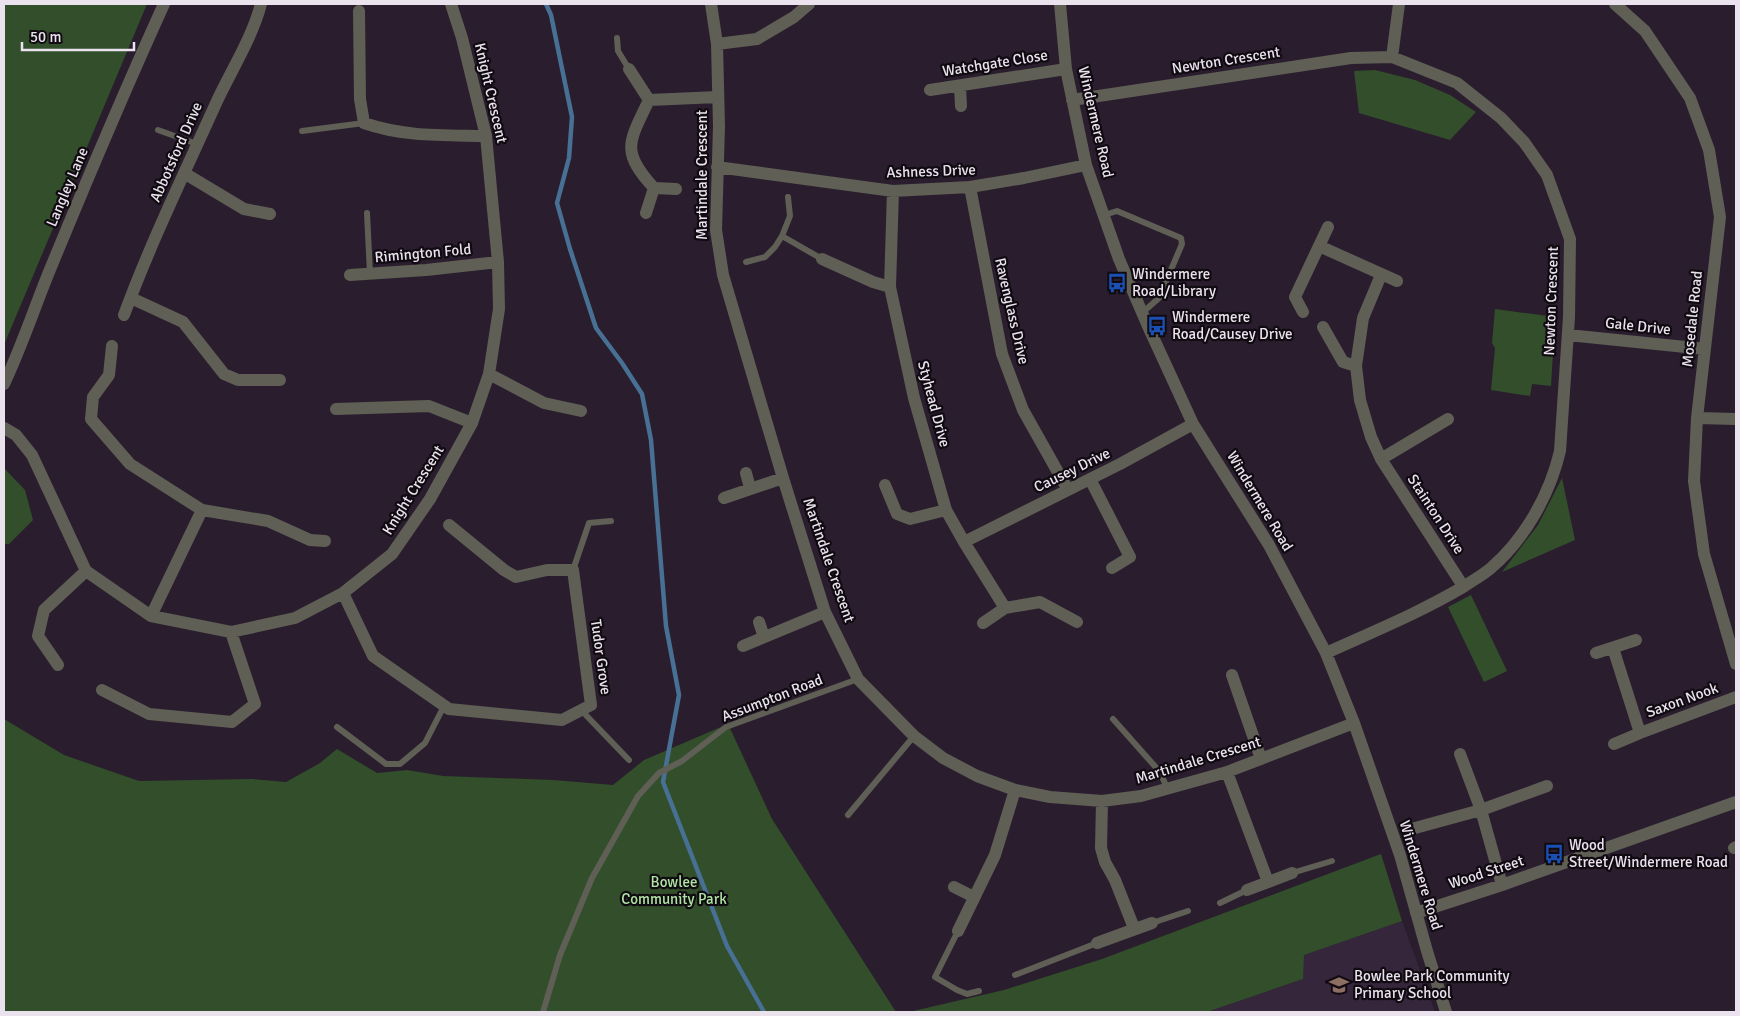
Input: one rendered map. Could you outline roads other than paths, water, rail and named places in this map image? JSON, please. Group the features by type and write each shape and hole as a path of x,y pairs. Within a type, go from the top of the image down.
{"street":[{"name":"Langley Lane","path":"4,384 16,360 48,274 164,4"},
{"name":"Abbotsford Drive","path":"124,315 184,173 256,21 261,4"},
{"name":"Knight Crescent","path":"4,428 16,435 32,455 86,570 151,616 231,632 295,618 342,593 392,554 430,498 472,423 489,374 499,309 498,262 486,136 462,38 451,4"},
{"name":"Martindale Crescent","path":"712,4 717,44 719,126 716,230 722,275 825,612 858,679 914,736 943,758 977,776 1015,790 1050,797 1102,801 1168,790 1226,772 1354,723"},
{"path":"717,44 757,39 794,17 809,4"},
{"name":"Windermere Road","path":"1060,4 1066,69 1086,165 1119,259 1193,424 1269,545 1326,653 1354,723 1400,855 1446,1012"},
{"path":"1392,57 1400,4"},
{"name":"Mosedale Road","path":"1615,4 1645,31 1690,98 1708,150 1720,217 1697,418 1694,481 1704,554 1736,664"},
{"path":"358,7 360,99 364,123 384,130 419,135 486,136"},
{"name":"Newton Crescent","path":"1072,100 1351,58 1392,57 1457,83 1502,118 1524,142 1547,175 1570,239 1568,335 1560,451 1557,464 1544,495 1514,546 1490,569 1438,602 1326,653"},
{"name":"Watchgate Close","path":"930,90 1066,69"},
{"path":"629,70 649,100"},
{"path":"960,86 961,106"},
{"path":"649,100 718,97"},
{"path":"649,100 632,136 631,155 639,172 654,188 676,189"},
{"name":"Ashness Drive","path":"717,167 893,191 970,187 1086,165"},
{"path":"184,173 244,209 270,214"},
{"name":"Ravenglass Drive","path":"970,187 1002,354 1023,410 1068,490"},
{"path":"646,213 654,188"},
{"name":"Styhead Drive","path":"893,191 890,287 914,398 946,510 1005,608"},
{"path":"1303,312 1295,297 1328,227"},
{"path":"1319,246 1397,281"},
{"path":"822,259 873,282 890,287"},
{"name":"Rimington Fold","path":"350,275 426,270 498,262"},
{"name":"Stainton Drive","path":"1381,275 1363,318 1356,366 1360,400 1371,437 1382,459 1463,586"},
{"path":"131,298 183,322 224,374 238,380 280,380"},
{"path":"1323,326 1343,362 1356,366"},
{"name":"Gale Drive","path":"1568,335 1705,350"},
{"path":"112,346 109,375 93,398 91,419 130,464 202,510 268,521 310,540 325,541"},
{"path":"489,374 544,403 581,411"},
{"path":"336,409 429,406 472,423"},
{"path":"1697,418 1736,419"},
{"path":"1382,459 1448,419"},
{"name":"Causey Drive","path":"964,542 1090,479 1193,424"},
{"path":"746,473 750,488"},
{"path":"724,498 783,478"},
{"path":"1090,479 1130,557 1112,568"},
{"path":"885,485 897,514 910,519 946,510"},
{"path":"151,616 202,510"},
{"path":"449,524 504,570 516,577 547,570 573,570"},
{"path":"58,665 38,636 44,610 86,570"},
{"name":"Tudor Grove","path":"342,593 373,656 449,709 562,720 591,704 573,570"},
{"path":"983,623 1005,608 1040,602 1077,622"},
{"path":"743,646 825,612"},
{"path":"759,622 764,637"},
{"path":"102,690 149,714 232,722 254,704 231,632"},
{"path":"1596,653 1636,640"},
{"name":"Saxon Nook","path":"1613,648 1640,733"},
{"path":"1232,675 1261,759"},
{"name":"Saxon Nook","path":"1614,744 1736,697"},
{"path":"1460,754 1481,810 1502,885"},
{"path":"1226,772 1268,882"},
{"path":"1415,828 1481,810 1547,786"},
{"path":"958,931 995,855 1015,790"},
{"path":"1102,801 1101,848 1104,862 1115,880 1134,928"},
{"name":"Wood Street","path":"1416,913 1502,885 1736,802"},
{"path":"1248,890 1292,874"},
{"path":"954,887 974,897"},
{"path":"1097,944 1134,928 1152,923"}],"lane":[{"path":"617,38 618,51 629,70"},
{"path":"302,131 364,123"},
{"path":"158,130 197,144"},
{"path":"746,262 765,257 782,236 790,216 788,197"},
{"path":"1104,215 1117,211 1182,238 1182,244 1159,298 1142,313"},
{"path":"367,213 370,274"},
{"path":"782,236 822,259"},
{"path":"573,570 589,523 611,521"},
{"name":"Assumpton Road","path":"543,1012 560,955 592,878 638,796 660,773 682,761 726,726 858,679"},
{"path":"336,727 386,764 400,764 424,743 444,706"},
{"path":"581,710 629,760"},
{"path":"1113,719 1160,772 1168,790"},
{"path":"848,815 914,736"},
{"path":"1292,874 1332,861"},
{"path":"1220,903 1248,890"},
{"path":"1152,923 1188,911"},
{"path":"958,931 935,977 967,994 979,990"},
{"path":"1015,975 1097,944"}],"waterway":[{"path":"546,4 551,15 572,117 569,158 557,203 596,328 642,394 651,440 666,626 679,695 663,782 727,946 764,1012"}],"place":[{"name":"Windermere Road/Library","path":"1117,283"},
{"name":"Windermere Road/Causey Drive","path":"1157,326"},
{"name":"Wood Street/Windermere Road","path":"1554,854"},
{"name":"Bowlee Park Community Primary School","path":"1339,985"}],"park label":[{"name":"Bowlee Community Park","path":"674,890"}]}
